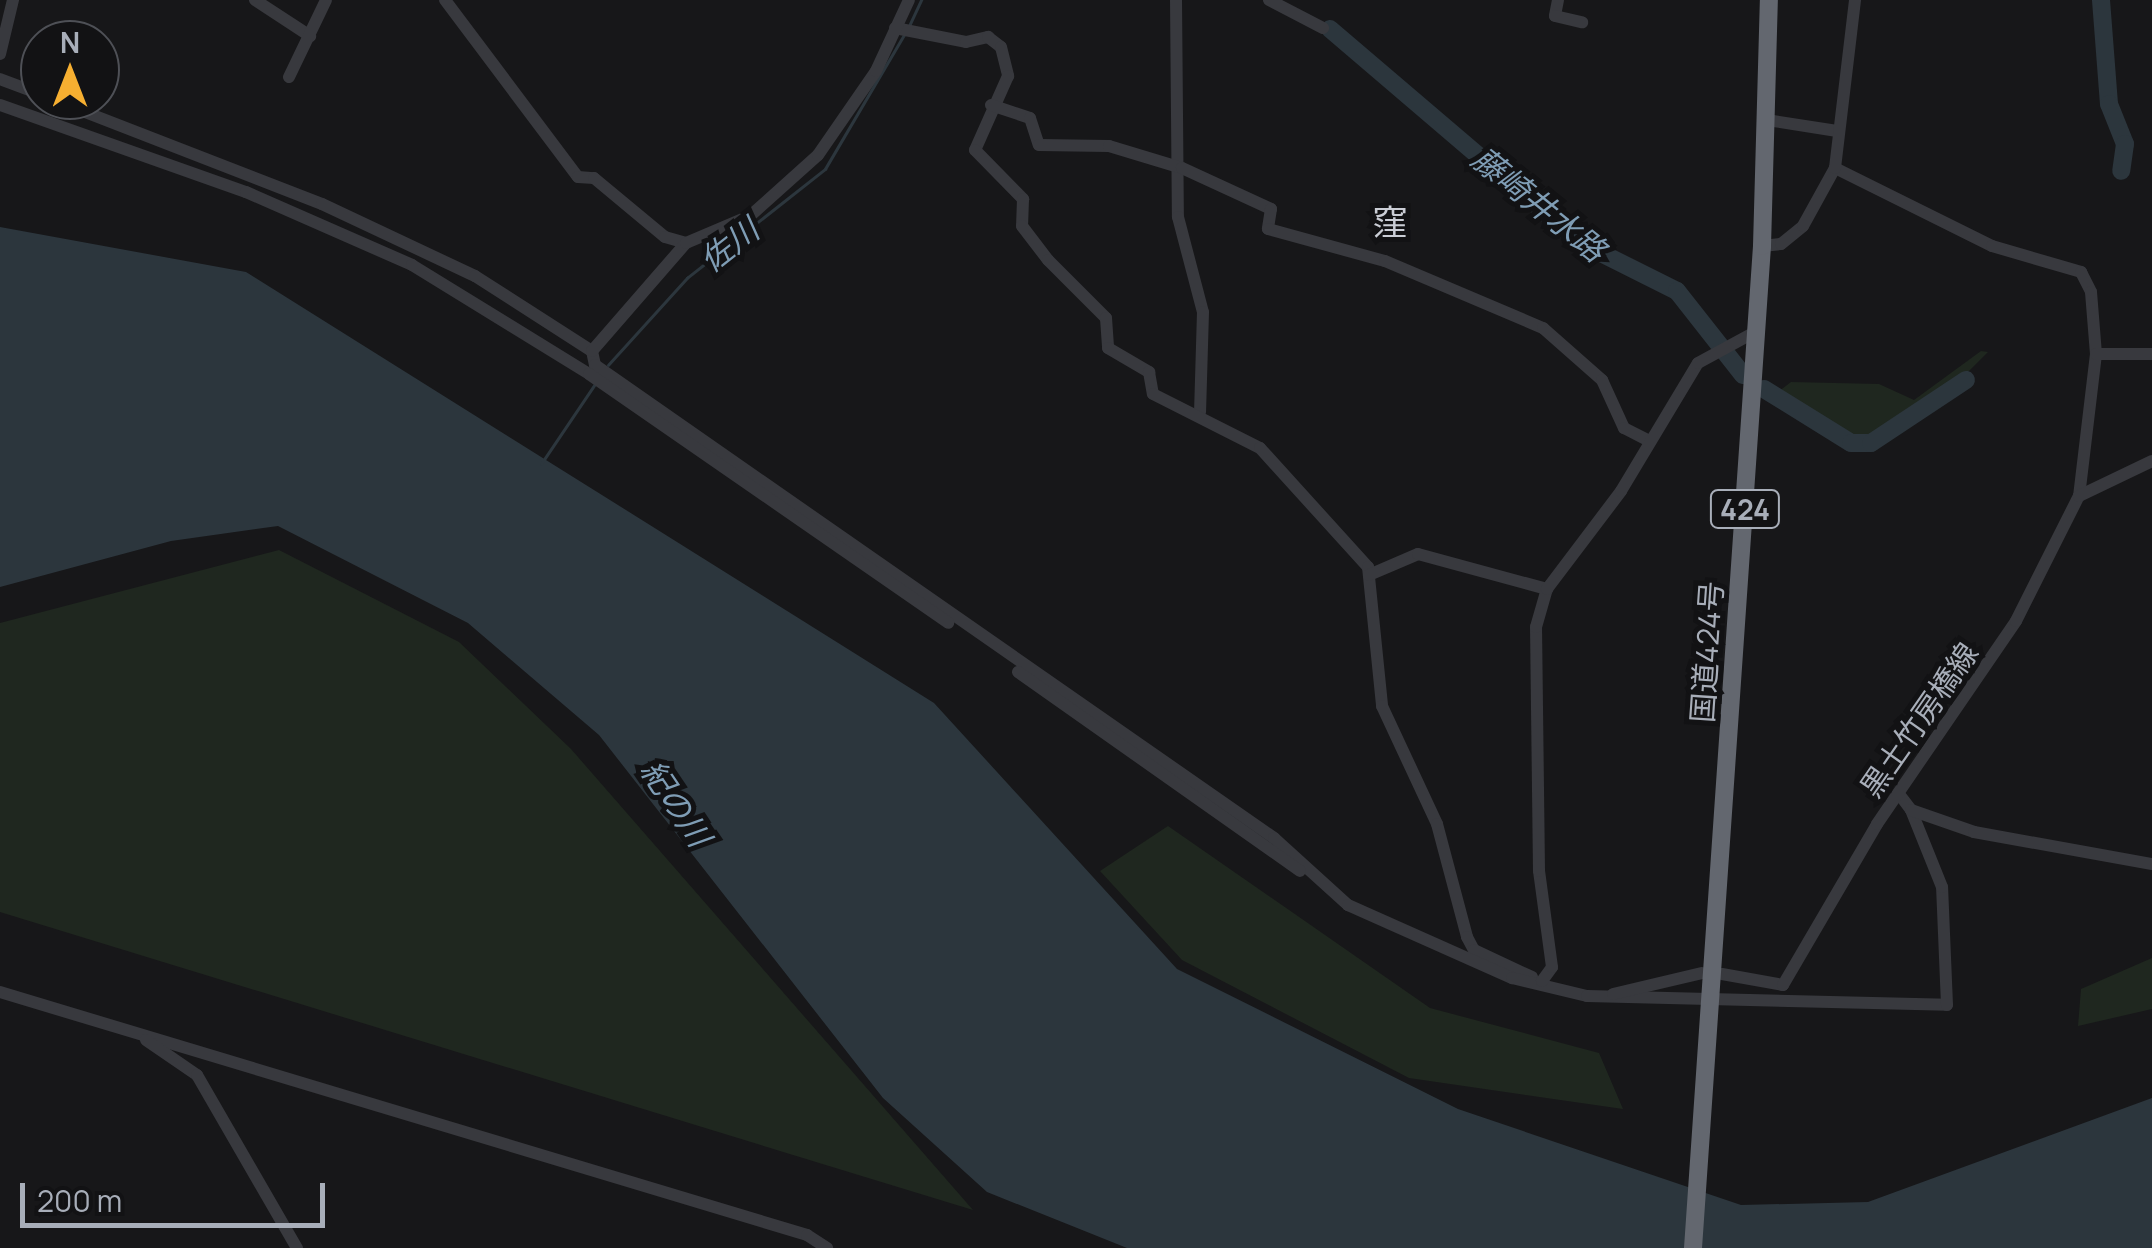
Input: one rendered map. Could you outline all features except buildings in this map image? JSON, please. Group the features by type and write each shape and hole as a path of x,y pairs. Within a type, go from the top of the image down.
{"highway":[{"name":"国道424号","path":"1694,1248 1757,331 1769,0"}],"street":[{"path":"0,54 14,0"},
{"path":"243,0 254,0 310,36"},
{"path":"289,77 326,0"},
{"path":"445,0 578,177 594,178 665,237 686,244"},
{"path":"592,363 686,244 750,216 791,184 876,72 909,0"},
{"path":"1176,0 1182,168 1180,238 1203,312 1200,412"},
{"path":"1270,0 1323,28"},
{"path":"1558,0 1556,16 1582,22"},
{"path":"1762,246 1781,244 1803,226 1835,168 1837,131 1849,104 1855,0"},
{"path":"896,29 914,35 993,39 1006,55 1008,76 975,150 1022,199 1022,226 1106,318 1108,348 1149,372 1153,394 1200,412 1260,448 1306,492 1369,575 1382,706 1437,824 1467,937 1487,957 1564,992"},
{"path":"992,105 1030,118 1038,145 1109,146 1182,168 1271,208 1268,229 1385,261 1543,328 1602,380 1624,428 1646,438"},
{"path":"0,106 336,228 592,363"},
{"path":"104,120 394,235 592,363 609,381 1274,838 1314,880 1348,905 1466,960 1564,992 1946,1004 1942,886 1911,810 1898,794"},
{"path":"1767,120 1837,131"},
{"name":"黒土竹房橋線","path":"1783,985 1898,794 2016,621 2078,496 2096,354 2091,292 2081,272 1992,246 1835,168"},
{"path":"1542,981 1552,967 1539,854 1536,627 1547,589 1621,491 1646,438 1716,347 1757,331"},
{"path":"2096,354 2152,354"},
{"path":"2078,496 2152,460"},
{"path":"1369,575 1418,554 1547,589"},
{"path":"1911,810 1974,832 2152,864"},
{"path":"1610,996 1645,981 1702,972"},
{"path":"1722,974 1783,985 1789,999"},
{"path":"0,992 808,1235 826,1248"},
{"path":"132,1031 197,1075 297,1248"}],"shaded area":[{"path":"1981,351 1988,352 1963,377 1873,435 1845,435 1778,392 1791,382 1879,384 1914,400"},
{"path":"279,550 459,642 571,749 973,1210 0,912 0,623"},
{"path":"1168,826 1430,1008 1599,1053 1623,1109 1409,1078 1182,960 1100,871"},
{"path":"2152,958 2152,1009 2078,1026 2081,989"}],"water":[{"name":"紀の川","path":"0,227 246,272 934,703 1177,969 1458,1109 1741,1205 1868,1202 2152,1098 2152,1248 1127,1248 987,1192 883,1098 599,735 468,623 278,526 171,541 0,587"}],"waterway":[{"name":"佐川","path":"909,26 921,0"},
{"name":"藤崎井水路","path":"2101,0 2109,104 2125,144 2121,171"},
{"name":"藤崎井水路","path":"1330,29 1581,243 1677,291 1743,375"},
{"name":"佐川","path":"608,365 687,278 825,169 905,33"},
{"name":"藤崎井水路","path":"1764,389 1851,443 1871,443 1966,380"},
{"name":"佐川","path":"541,464 595,384"}],"district":[{"name":"窪","path":"1390,222"}]}
